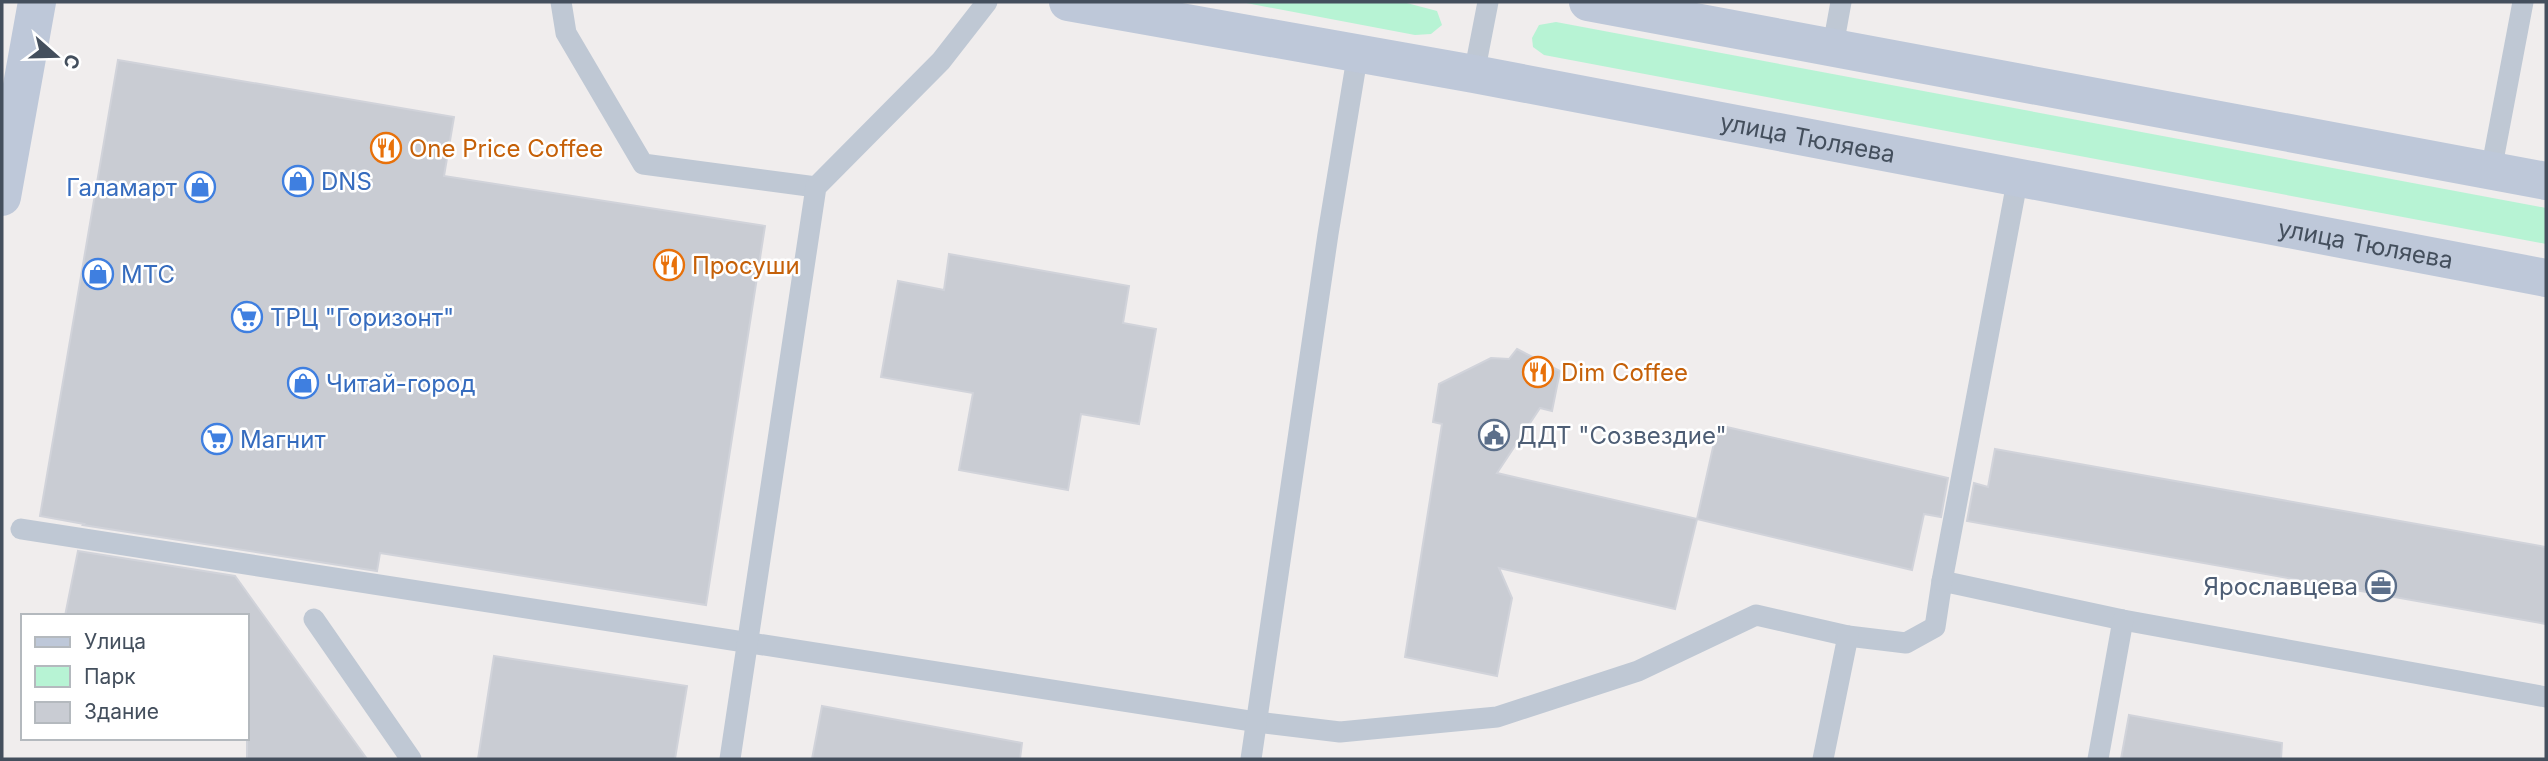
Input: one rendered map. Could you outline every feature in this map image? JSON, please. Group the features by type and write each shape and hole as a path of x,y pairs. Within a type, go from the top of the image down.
{"main road":[{"path":"2,197 37,2"},
{"name":"улица Тюляева","path":"1068,2 1358,52 2546,278"},
{"path":"1588,2 2546,181"}],"lane":[{"path":"561,2 566,33 643,164 816,187"},
{"path":"730,759 816,187 941,61 987,2"},
{"path":"1474,74 1488,2"},
{"path":"1833,46 1841,2"},
{"path":"2491,171 2524,2"},
{"path":"1251,759 1328,234 1358,52"},
{"path":"21,529 1257,722 1340,732 1497,717 1639,671 1756,615 1848,636 1906,643 1935,627 2018,177"},
{"path":"1942,581 2123,620 2546,697"},
{"path":"314,619 411,759"},
{"path":"2098,759 2123,620"},
{"path":"1823,759 1848,636"}],"green space":[{"path":"1241,2 1403,2 1437,11 1442,25 1431,34 1415,35"},
{"path":"1556,22 2546,208 2546,244 1544,55 1533,47 1532,38 1539,25"}],"building":[{"path":"118,60 454,117 444,176 765,226 706,605 380,553 377,571 40,516"},
{"path":"949,254 1129,286 1123,323 1156,329 1139,424 1081,414 1068,490 959,470 973,393 881,377 898,281 944,290"},
{"path":"1517,349 1560,371 1552,411 1540,408 1497,473 1697,519 1675,609 1499,568 1512,598 1497,676 1405,657 1442,424 1433,422 1439,384 1491,358 1509,359"},
{"path":"1718,425 1948,478 1941,517 1924,514 1912,570 1697,519"},
{"path":"1995,449 2546,547 2546,624 1967,521 1974,483 1988,487"},
{"path":"78,551 235,576 367,759 247,759 248,614 65,614"},
{"path":"494,656 687,686 675,759 478,759"},
{"path":"822,706 1022,743 1020,759 812,759"},
{"path":"2129,715 2282,743 2281,759 2121,759"}],"place":[{"name":"One Price Coffee","path":"386,148"},
{"name":"DNS","path":"298,181"},
{"name":"Галамарт","path":"200,187"},
{"name":"Просуши","path":"669,265"},
{"name":"МТС","path":"98,274"},
{"name":"ТРЦ \"Горизонт\"","path":"247,317"},
{"name":"Dim Coffee","path":"1538,372"},
{"name":"Читай-город","path":"303,383"},
{"name":"ДДТ \"Созвездие\"","path":"1494,435"},
{"name":"Магнит","path":"217,439"},
{"name":"Ярославцева","path":"2381,586"}]}
